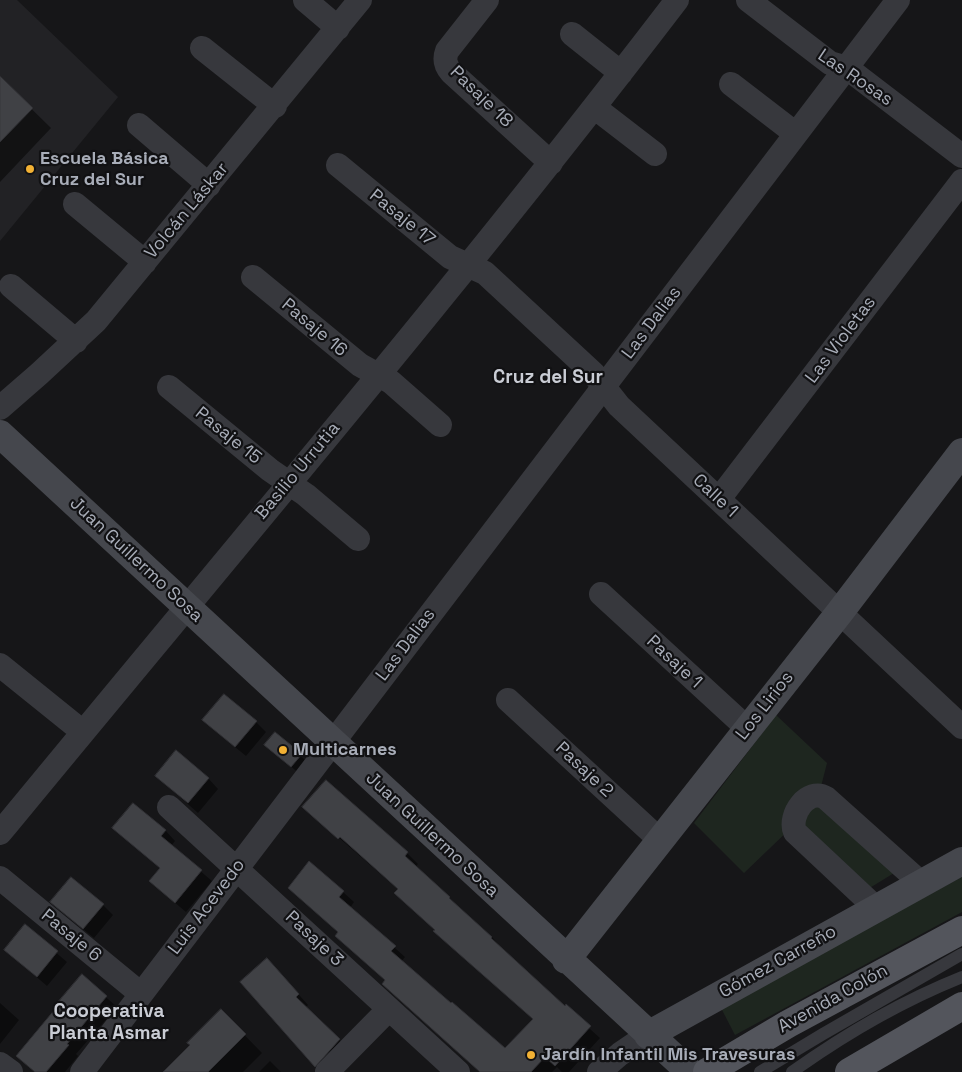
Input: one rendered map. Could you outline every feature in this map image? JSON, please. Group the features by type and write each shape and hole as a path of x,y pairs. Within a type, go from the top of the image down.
{"main road":[{"name":"Avenida Colón","path":"707,1072 788,1024 962,930"},
{"path":"849,1072 962,1006"}],"street":[{"path":"305,0 338,28"},
{"name":"Volcán Láskar","path":"0,408 76,341 96,320 360,0"},
{"name":"Pasaje 18","path":"487,0 447,51 445,58 446,66 551,163"},
{"name":"Basilio Urrutia","path":"0,833 469,265 551,163 676,0"},
{"name":"Las Rosas","path":"748,0 830,63 846,68 962,156"},
{"name":"Las Dalias","path":"332,742 898,0"},
{"path":"572,34 621,73"},
{"path":"202,48 274,106"},
{"path":"731,84 796,134"},
{"path":"594,107 655,154"},
{"path":"139,125 209,184"},
{"name":"Pasaje 17","path":"338,165 450,257 469,265"},
{"name":"Las Violetas","path":"719,499 962,181"},
{"path":"75,204 145,262"},
{"name":"Calle 1","path":"469,265 484,272 593,373 619,406 961,724"},
{"name":"Pasaje 16","path":"253,277 360,365 391,382 440,425"},
{"path":"11,286 76,341"},
{"name":"Pasaje 15","path":"169,387 270,470 306,495 358,539"},
{"name":"Juan Guillermo Sosa","path":"0,434 566,960 690,1072"},
{"name":"Los Lirios","path":"566,960 840,612 962,452"},
{"name":"Pasaje 1","path":"601,594 748,729"},
{"path":"0,665 83,732"},
{"name":"Pasaje 2","path":"508,700 660,840"},
{"name":"Luis Acevedo","path":"82,1072 332,742"},
{"path":"876,908 795,832 793,826 794,816 801,806 814,795 822,796 922,883"},
{"name":"Pasaje 3","path":"169,807 458,1072"},
{"name":"Gómez Carreño","path":"599,1072 620,1054 648,1035 962,861"},
{"name":"Pasaje 6","path":"0,878 141,994"},
{"path":"327,1072 389,1009"},
{"path":"0,1064 11,1072"}],"lane":[{"path":"760,1072 962,954"},
{"path":"792,1072 820,1052 902,1004 937,986 962,976"}],"shaded area":[{"name":"Escuela Básica Cruz del Sur","path":"0,0 17,0 118,97 0,241"},
{"path":"776,715 827,763 817,802 894,873 868,889 794,825 744,873 694,823"},
{"path":"962,877 962,912 735,1035 720,1006"}],"building":[{"path":"0,76 33,108 0,142"},
{"path":"224,694 257,721 235,747 202,720"},
{"name":"Multicarnes","path":"275,732 302,754 291,767 264,745"},
{"path":"176,750 209,778 188,803 155,776"},
{"path":"326,780 408,852 405,856 491,938 565,1006 566,1004 591,1026 555,1066 545,1057 531,1072 480,1072 382,984 385,980 335,936 338,932 288,888 309,861 344,891 339,897 396,946 391,951 505,1048 533,1019 433,931 435,930 394,893 398,889 340,837 338,839 302,807"},
{"path":"133,803 166,830 161,836 202,870 175,903 149,881 160,868 112,828"},
{"path":"71,877 104,904 83,929 50,902"},
{"path":"25,924 58,951 37,977 4,950"},
{"path":"267,958 299,994 296,997 340,1039 315,1067 240,982"},
{"path":"82,974 107,996 46,1072 35,1072 16,1056"},
{"path":"221,1009 246,1034 208,1072 163,1072 190,1045 187,1043"}],"place":[{"name":"Escuela Básica Cruz del Sur","path":"30,169"},
{"name":"Multicarnes","path":"283,750"},
{"name":"Jardín Infantil Mis Travesuras","path":"531,1055"}],"district":[{"name":"Cruz del Sur","path":"548,378"},
{"name":"Cooperativa Planta Asmar","path":"109,1023"}]}
